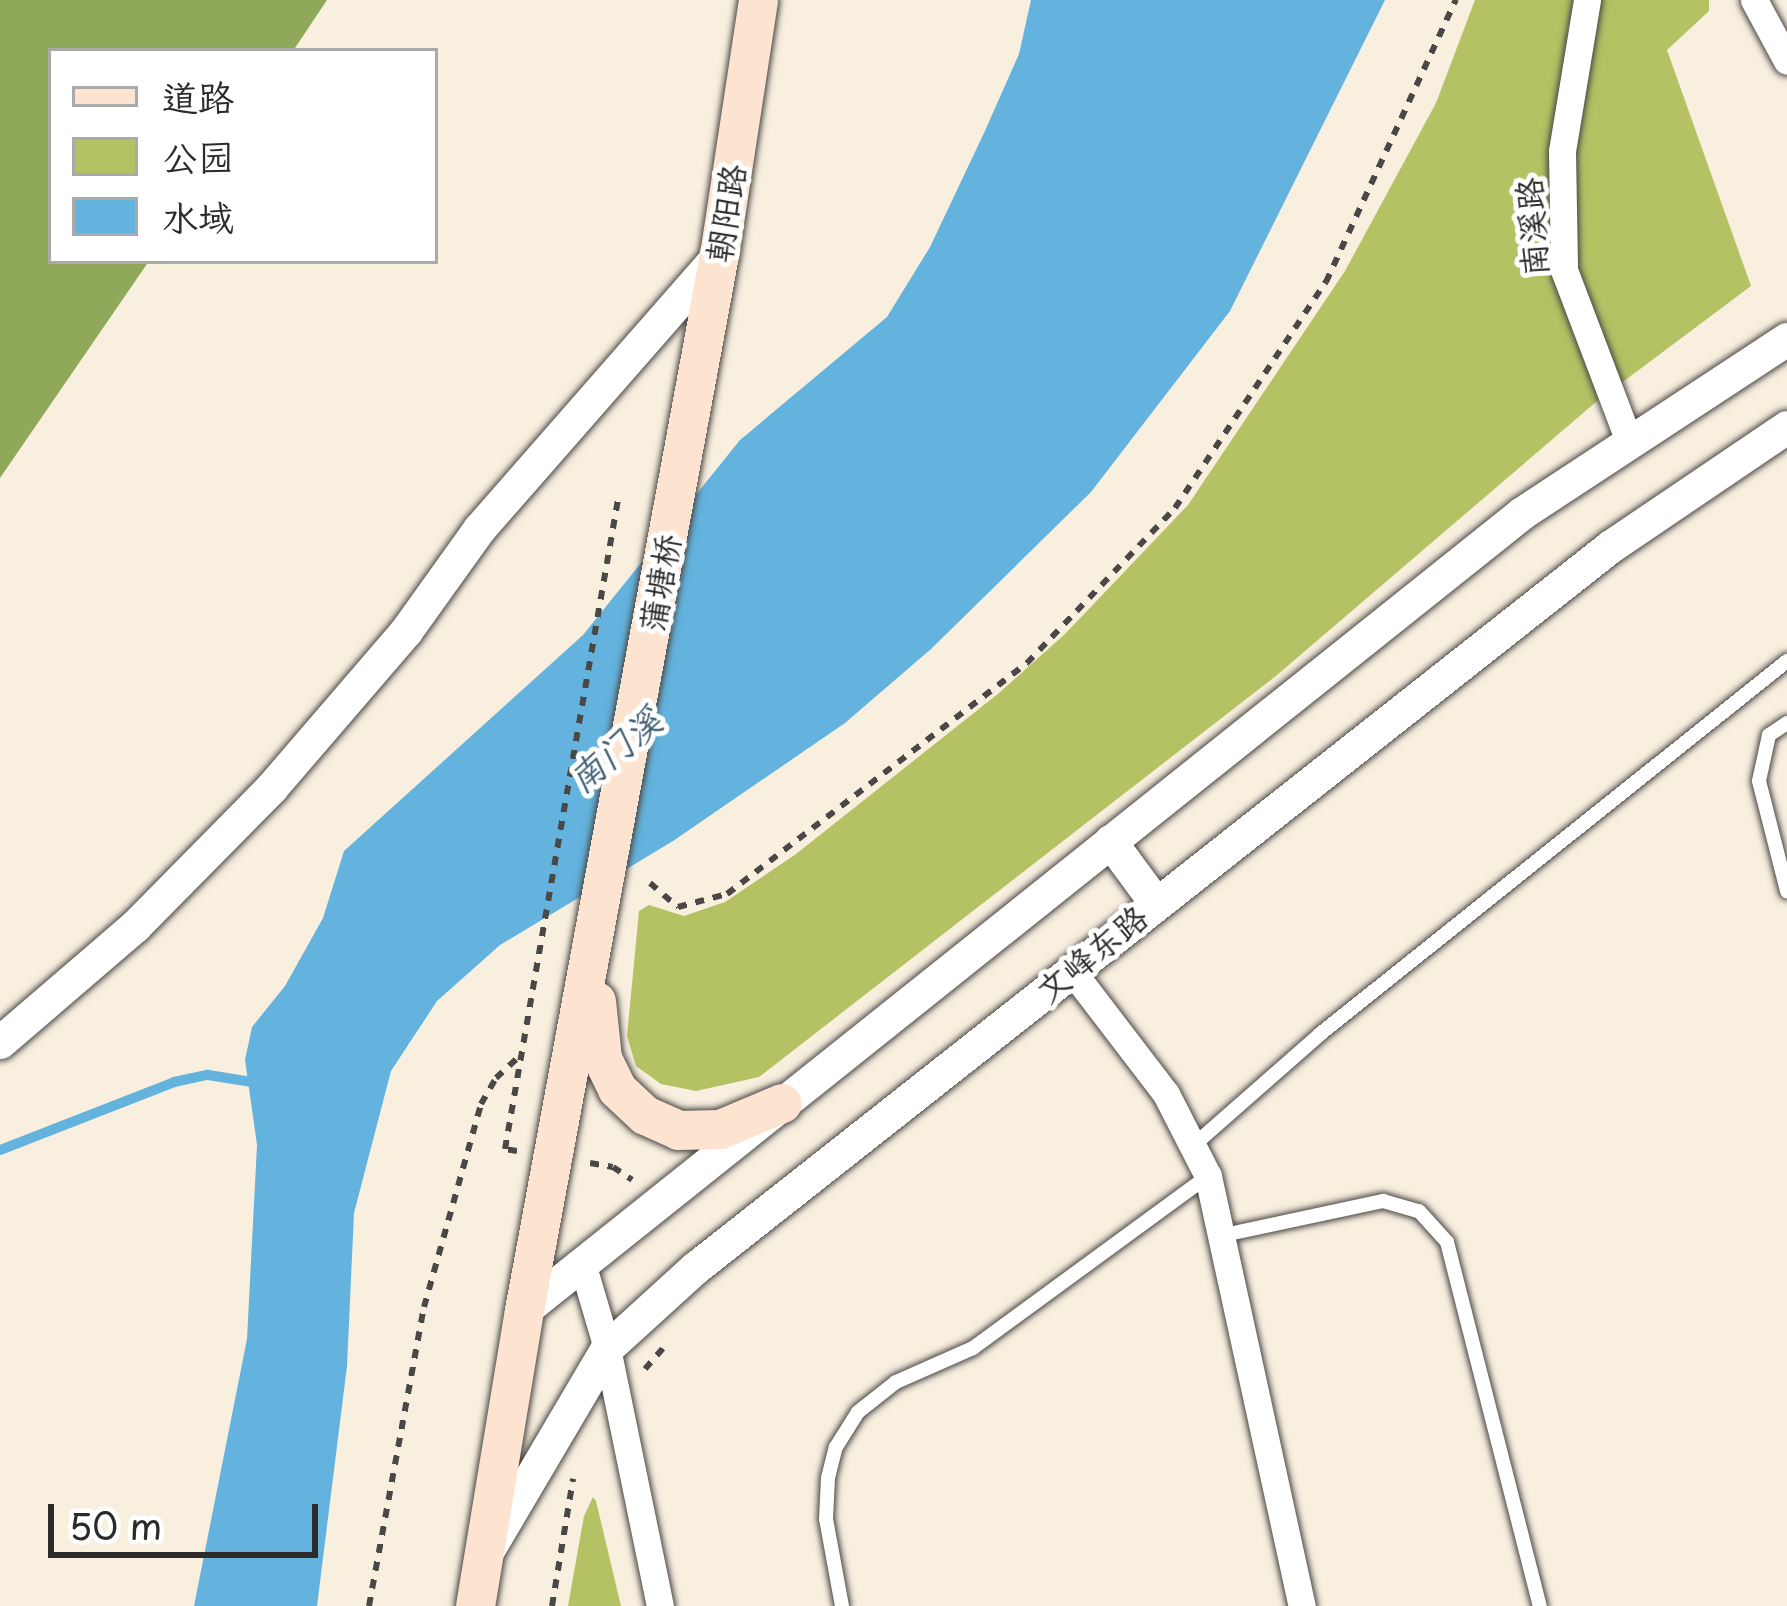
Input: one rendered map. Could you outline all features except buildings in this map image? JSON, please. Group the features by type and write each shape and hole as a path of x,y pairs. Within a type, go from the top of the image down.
{"main road":[{"name":"朝阳路","path":"687,425 758,0"},
{"name":"蒲塘桥","path":"476,1606 524,1310 687,425"},
{"path":"592,954 602,1058 617,1089 645,1115 678,1130 720,1129 782,1103"}],"street":[{"name":"南溪路","path":"1587,0 1562,151 1564,270 1630,441"},
{"path":"1754,0 1787,61"},
{"path":"0,1042 135,926 271,788 406,632 479,530 719,255"},
{"path":"524,1310 1522,513 1787,339"},
{"name":"文峰东路","path":"482,1562 607,1348 824,1162 1611,546 1787,427"},
{"path":"1111,841 1155,902"},
{"path":"1072,971 1166,1094 1208,1176 1302,1606"},
{"path":"582,1263 607,1348 660,1606"}],"lane":[{"path":"1195,1144 1320,1034 1787,661"},
{"path":"1787,723 1768,735 1759,781 1787,891"},
{"path":"842,1606 826,1519 828,1478 836,1447 858,1412 896,1382 973,1348 1208,1176"},
{"path":"1224,1234 1383,1201 1419,1211 1447,1242 1540,1606"}],"path":[{"path":"650,883 679,907 727,894 1027,663 1175,508 1326,282 1456,0"},
{"path":"542,959 619,494"},
{"path":"369,1606 424,1307 474,1126 496,1078 524,1052"}],"green space":[{"path":"0,0 327,0 295,48 48,48 48,264 147,264 0,478"},
{"path":"1475,0 1709,0 1709,11 1667,50 1751,286 1596,402 1277,675 759,1077 696,1091 661,1084 636,1066 627,1036 639,911 649,905 684,916 725,902 796,854 999,693 1065,634 1188,505 1345,271 1436,103"},
{"path":"593,1497 621,1606 568,1606 584,1516"}],"water":[{"name":"南门溪","path":"1031,0 1385,0 1230,311 1091,492 931,649 845,723 673,841 500,945 437,1001 391,1071 354,1213 347,1366 317,1606 194,1606 247,1339 257,1145 245,1060 252,1027 285,986 323,918 344,851 583,635 740,440 887,317 930,247 984,133 1019,54"}],"waterway":[{"path":"0,1150 174,1082 208,1075 258,1083"}]}
